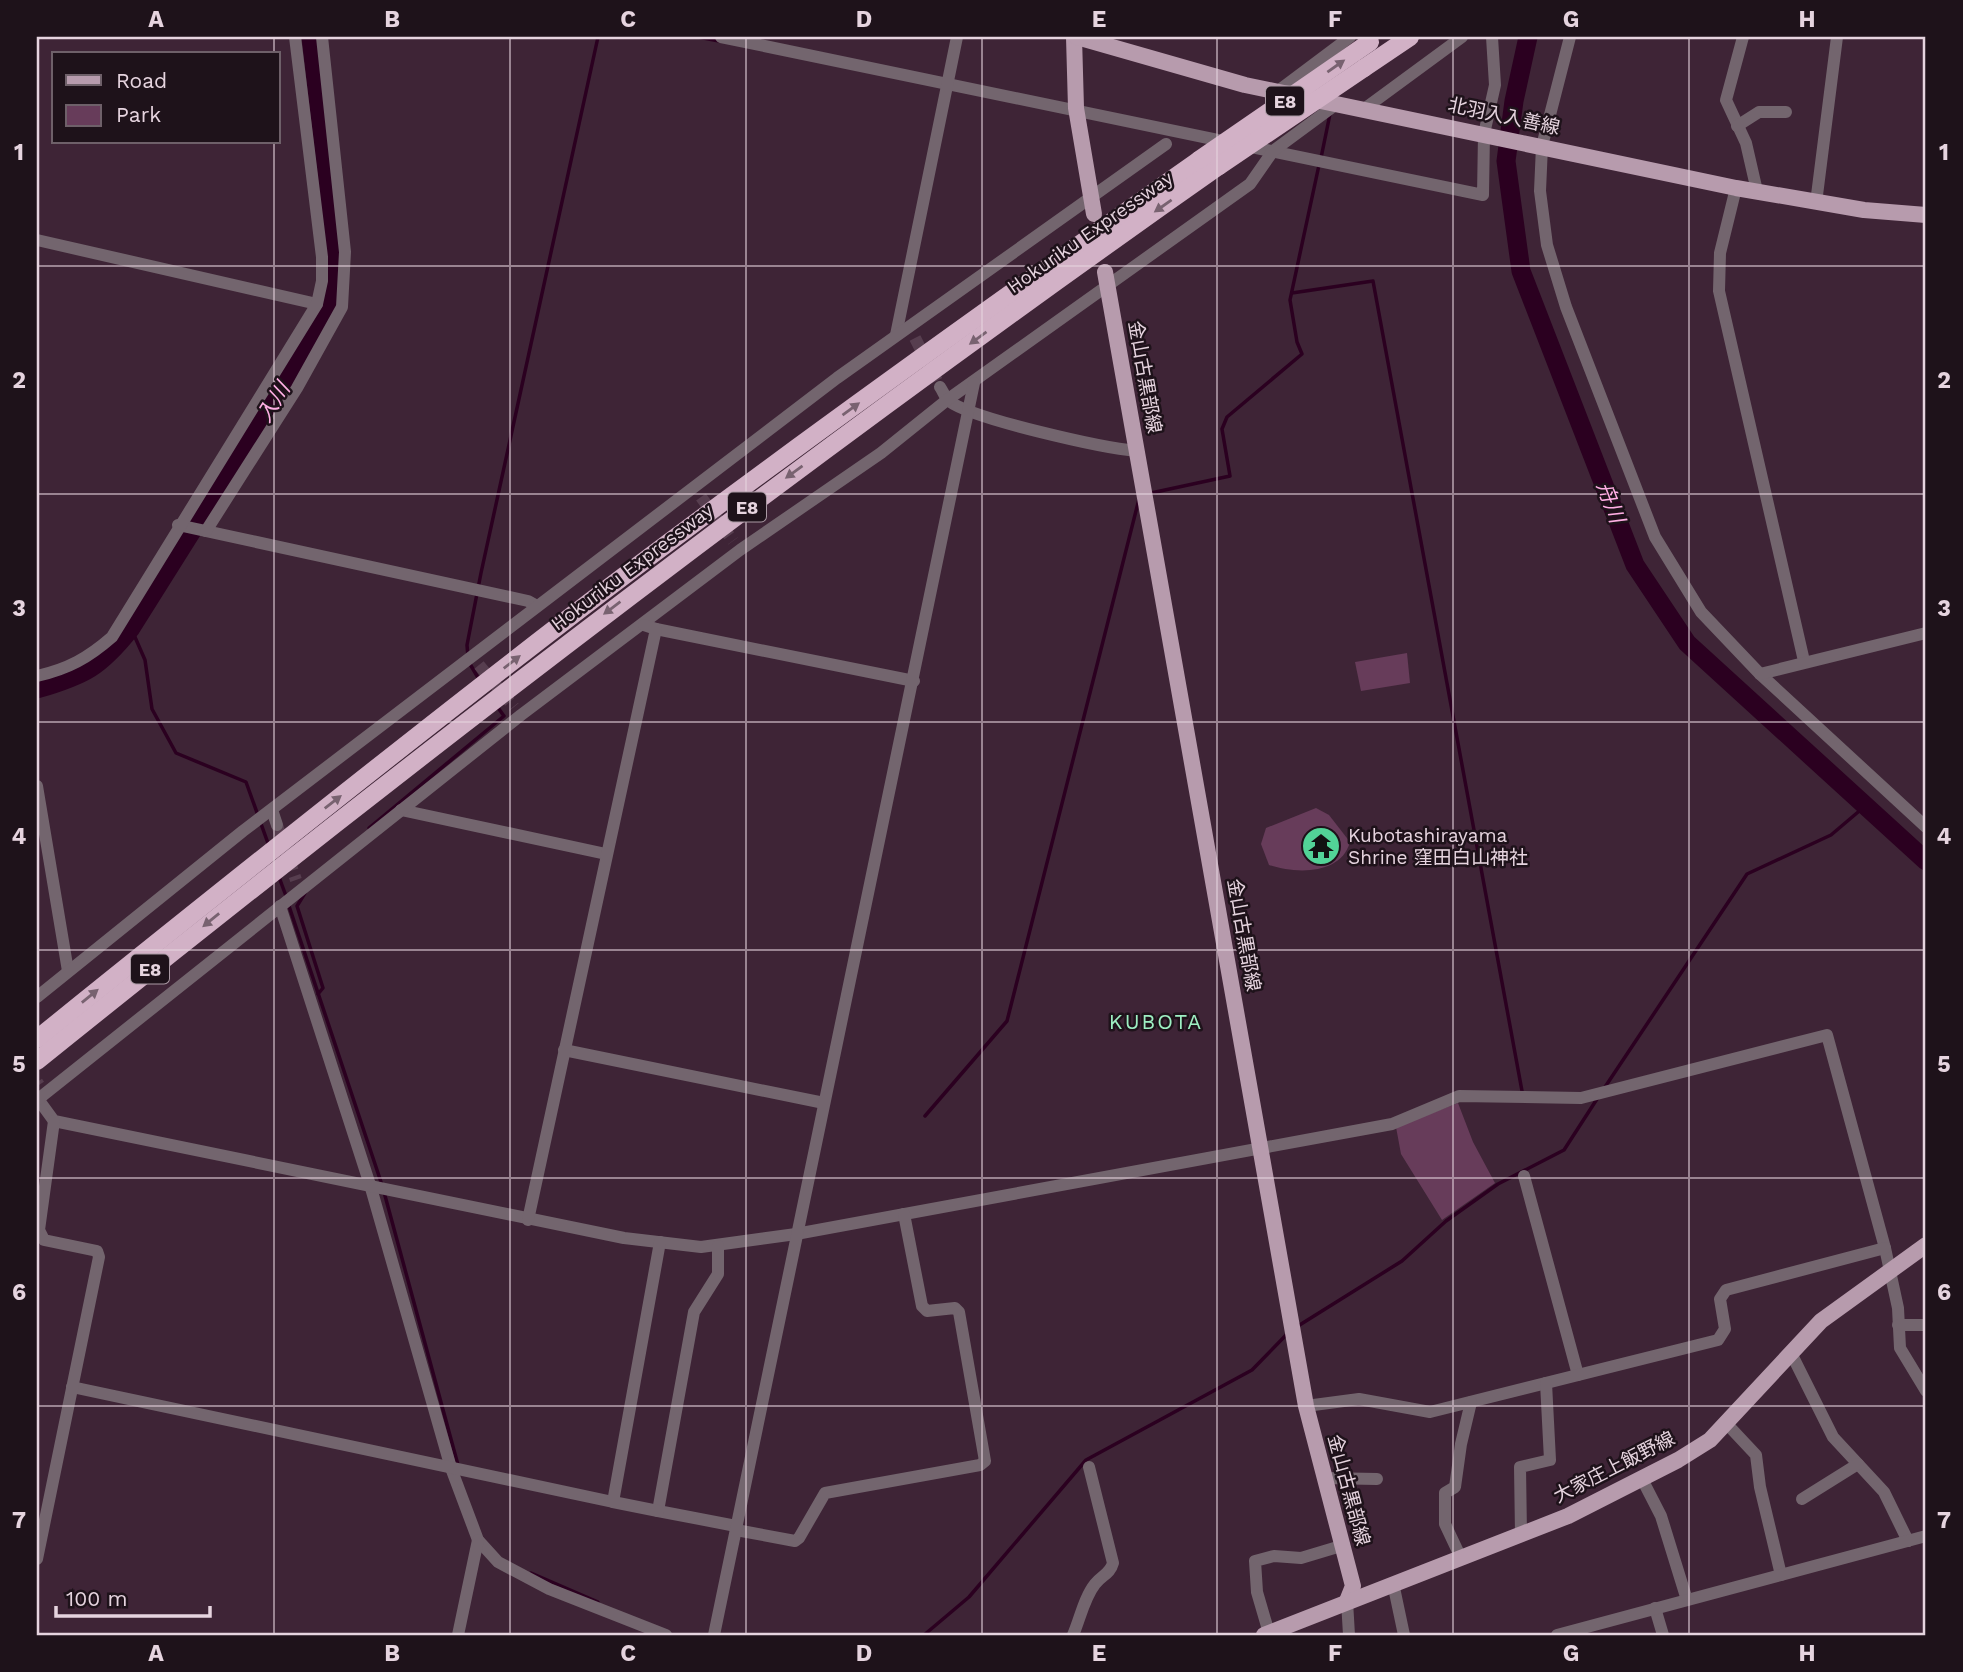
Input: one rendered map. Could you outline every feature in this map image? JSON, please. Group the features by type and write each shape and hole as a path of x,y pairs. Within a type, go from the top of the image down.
{"highway":[{"name":"Hokuriku Expressway","path":"37,1039 735,516 1219,166 1410,37"},
{"name":"Hokuriku Expressway","path":"282,853 702,518 1199,160 1374,39"},
{"name":"Hokuriku Expressway","path":"37,1061 261,869"}],"main road":[{"name":"北羽入入善線","path":"1076,37 1195,72 1278,91 1736,188 1816,203 1926,215"},
{"path":"1076,37 1076,108 1094,214"},
{"name":"金山古黒部線","path":"1106,280 1306,1406 1353,1586 1347,1601"},
{"name":"大家庄上飯野線","path":"1266,1634 1598,1503 1710,1440 1821,1321 1926,1245"}],"street":[{"path":"37,676 65,669 89,658 112,637 178,525 317,304 322,281 322,257 295,37"},
{"path":"206,531 297,388 342,307 345,252 322,37"},
{"path":"721,37 1076,108 1483,195 1486,134 1495,85 1492,37"},
{"path":"906,333 957,37"},
{"path":"1278,91 1350,37"},
{"path":"1364,109 1462,37"},
{"path":"1570,37 1542,146 1540,191 1547,245 1566,307 1654,537 1701,612 1760,674 1926,827"},
{"path":"1743,37 1726,100 1746,143 1757,191"},
{"path":"1816,203 1837,37"},
{"path":"37,1559 99,1257 97,1251 44,1240 38,1230 54,1121 40,1094 280,906 298,885 401,810 517,711 650,627 736,546 881,453 1106,280 1250,184 1273,151 1338,103"},
{"path":"1737,126 1759,112 1786,112"},
{"path":"37,997 272,810 476,660 537,606 697,492 1090,195 1166,144"},
{"path":"1736,188 1720,253 1718,291 1804,661"},
{"path":"37,240 317,304"},
{"path":"714,1635 974,383"},
{"path":"940,387 947,400 970,411 1101,447 1137,451"},
{"path":"178,525 528,601 537,606"},
{"path":"650,627 914,681"},
{"path":"528,1220 606,854 650,627"},
{"path":"1760,674 1926,633"},
{"path":"37,786 68,971"},
{"path":"272,810 277,825"},
{"path":"401,810 606,854"},
{"path":"280,906 371,1188 451,1468 478,1540 498,1562 549,1590 666,1635"},
{"path":"54,1121 528,1220 660,1242 718,1246 1392,1125 1459,1096 1581,1098 1827,1035 1885,1248 1900,1348 1926,1391"},
{"path":"564,1049 824,1103"},
{"path":"1524,1176 1578,1375"},
{"path":"72,1387 795,1541 825,1493 980,1465 985,1461 959,1312 955,1308 928,1311 922,1306 904,1214"},
{"path":"613,1502 660,1242"},
{"path":"658,1511 694,1312 718,1274 718,1246"},
{"path":"1306,1406 1359,1399 1430,1412 1718,1340 1725,1329 1720,1299 1726,1290 1885,1248"},
{"path":"1898,1325 1926,1325"},
{"path":"1791,1353 1833,1437 1884,1492 1908,1541"},
{"path":"1521,1534 1520,1467 1550,1460 1546,1383"},
{"path":"1461,1558 1445,1524 1445,1493 1455,1487 1471,1402"},
{"path":"1726,1423 1756,1455 1760,1487 1781,1575"},
{"path":"1802,1499 1858,1464"},
{"path":"1073,1635 1093,1588 1111,1571 1113,1563 1089,1467"},
{"path":"1324,1478 1377,1479"},
{"path":"1642,1479 1661,1516 1687,1600"},
{"path":"1557,1635 1926,1536"},
{"path":"458,1635 478,1540"},
{"path":"1266,1634 1256,1592 1255,1561 1274,1556 1301,1558 1341,1546"},
{"path":"1393,1583 1404,1635"},
{"path":"1347,1601 1349,1635"},
{"path":"1655,1608 1662,1635"}],"green space":[{"path":"1407,653 1410,683 1361,691 1355,662"},
{"path":"1316,808 1329,815 1350,842 1345,853 1328,866 1316,869 1292,870 1269,865 1261,844 1266,828"},
{"path":"1458,1103 1473,1142 1495,1183 1442,1220 1401,1154 1396,1127"}],"waterway":[{"name":"入川","path":"37,689 68,679 90,668 110,652 131,628 322,324 335,290 337,260 311,37"},
{"path":"468,657 467,645 481,573 598,37"},
{"path":"698,37 719,41"},
{"name":"舟川","path":"1528,37 1514,101 1506,161 1521,271 1635,565 1687,643 1926,861"},
{"path":"1321,158 1330,114"},
{"path":"1151,493 1230,476 1222,429 1227,417 1302,354 1297,342 1290,300 1319,165"},
{"path":"1292,293 1373,281 1522,1091"},
{"path":"925,1116 1007,1021 1139,499"},
{"path":"131,628 145,660 152,709 176,753 246,782 269,846"},
{"path":"470,664 480,681"},
{"path":"369,828 504,716 496,705"},
{"path":"1605,1087 1747,874 1831,835 1864,807"},
{"path":"279,877 286,896"},
{"path":"305,893 297,906 323,988 318,994"},
{"path":"288,903 382,1185"},
{"path":"1298,1326 1402,1261 1446,1221 1498,1184 1564,1150 1597,1099"},
{"path":"384,1192 458,1465"},
{"path":"924,1635 969,1597 1086,1460 1252,1370 1289,1332"},
{"path":"531,1573 598,1602"}],"tunnel":[{"path":"915,338 940,387"},
{"path":"701,497 733,541"},
{"path":"479,665 514,707"},
{"path":"277,825 296,880"}],"place":[{"name":"Kubotashirayama Shrine 窪田白山神社","path":"1321,846"}],"district":[{"name":"KUBOTA","path":"1156,1021"}]}
